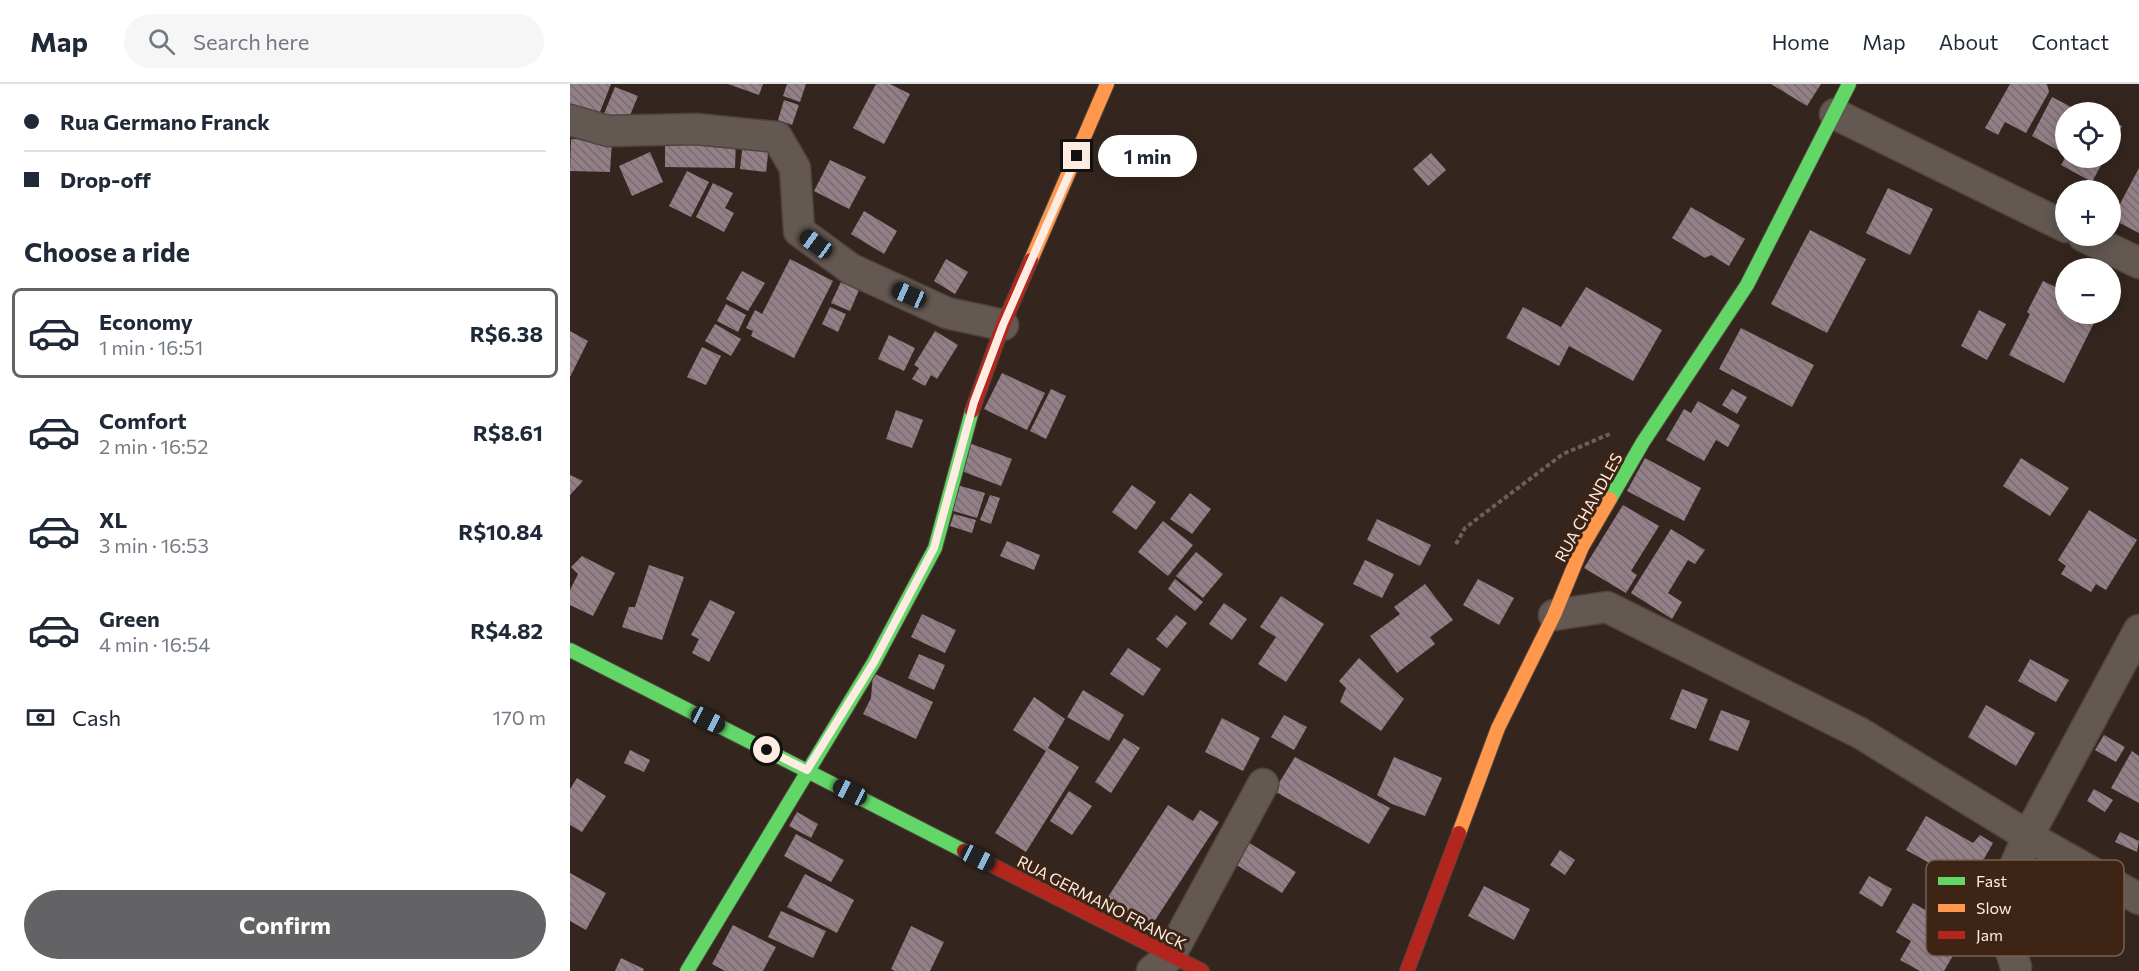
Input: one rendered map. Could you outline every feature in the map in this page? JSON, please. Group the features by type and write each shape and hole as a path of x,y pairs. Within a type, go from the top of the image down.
{"street":[{"path":"687,971 874,662 934,548 974,402 1003,325 1107,84"},
{"name":"RUA CHANDLES","path":"1407,971 1498,728 1554,615 1582,547 1643,442 1748,285 1849,84"},
{"path":"1835,114 2055,222"},
{"path":"570,120 608,131 696,129 777,137 795,168 799,231 851,269 947,313 1003,325"},
{"path":"2104,246 2139,263"},
{"path":"1554,615 1607,607 1860,733 2070,860"},
{"path":"2017,860 2139,630"},
{"name":"RUA GERMANO FRANCK","path":"570,650 807,770 1161,964 1202,971"},
{"path":"1161,964 1263,784"},
{"path":"2124,890 2139,899"},
{"path":"2012,956 2016,967"}],"path":[{"path":"1456,544 1465,528 1563,454 1617,431 1643,442"}],"building":[{"path":"570,84 611,84 596,122 570,112"},
{"path":"728,84 763,84 759,95"},
{"path":"787,84 806,84 800,102 783,96"},
{"path":"876,84 890,84 910,94 884,144 853,128"},
{"path":"1771,84 1821,84 1807,106"},
{"path":"2010,84 2047,84 2049,92 2026,133 2005,122 1998,135 1985,128"},
{"path":"615,87 638,96 626,125 603,116"},
{"path":"2052,97 2062,102 2055,102 2055,149 2032,136"},
{"path":"784,100 799,105 792,125 778,120"},
{"path":"571,139 612,141 610,172 570,171"},
{"path":"665,140 736,140 735,168 665,167"},
{"path":"743,142 769,145 766,172 740,169"},
{"path":"650,152 663,182 632,196 619,166"},
{"path":"1431,153 1446,170 1428,186 1413,169"},
{"path":"830,160 866,177 849,209 814,191"},
{"path":"2066,168 2100,168 2093,180 2088,180"},
{"path":"2139,168 2139,233 2121,224 2121,202"},
{"path":"687,171 709,182 691,217 669,206"},
{"path":"713,183 733,193 725,208 734,213 724,232 696,217"},
{"path":"1888,188 1933,209 1910,255 1866,233"},
{"path":"1691,207 1745,239 1729,266 1711,255 1705,258 1672,238"},
{"path":"864,211 897,231 884,254 851,234"},
{"path":"1810,230 1866,259 1827,333 1771,304"},
{"path":"790,259 833,281 794,358 751,336 753,331 746,328 755,310 762,314"},
{"path":"946,259 968,272 955,294 934,281"},
{"path":"742,271 765,283 748,311 726,299"},
{"path":"2043,281 2055,287 2055,324 2094,324 2064,383 2009,355 2030,314 2027,312"},
{"path":"841,282 859,290 850,311 831,303"},
{"path":"1586,287 1662,330 1633,381 1569,346 1559,366 1506,338 1523,307 1561,327"},
{"path":"726,304 746,315 738,332 717,321"},
{"path":"830,307 846,314 838,332 822,324"},
{"path":"1979,310 2006,324 1987,360 1961,346"},
{"path":"715,324 741,339 731,356 705,341"},
{"path":"1741,328 1814,365 1792,407 1719,369"},
{"path":"570,331 588,341 570,377"},
{"path":"935,331 958,345 937,379 931,375 925,386 912,379 919,368 914,365"},
{"path":"889,335 915,348 904,371 878,359"},
{"path":"702,347 721,356 706,385 687,377"},
{"path":"1002,373 1045,393 1027,430 984,409"},
{"path":"1051,389 1066,396 1046,439 1030,431"},
{"path":"1732,389 1747,397 1737,414 1722,405"},
{"path":"1698,401 1740,425 1728,447 1716,440 1704,461 1666,440 1684,409 1691,413"},
{"path":"896,410 923,420 912,448 886,439"},
{"path":"969,443 1012,459 1001,486 959,470"},
{"path":"1645,458 1701,488 1684,521 1627,491"},
{"path":"2021,458 2069,488 2050,516 2003,486"},
{"path":"570,475 583,481 570,495"},
{"path":"957,485 985,493 977,518 950,510"},
{"path":"1132,485 1156,502 1136,530 1112,512"},
{"path":"1190,493 1211,509 1192,534 1170,519"},
{"path":"990,495 1000,498 991,524 980,520"},
{"path":"1623,505 1659,526 1631,571 1637,575 1626,593 1584,568"},
{"path":"2089,510 2137,540 2106,590 2096,584 2091,592 2061,574 2066,566 2058,560"},
{"path":"954,514 976,520 972,533 950,526"},
{"path":"1377,519 1431,545 1420,566 1367,540"},
{"path":"1163,521 1193,545 1168,576 1138,552"},
{"path":"1671,529 1705,550 1695,564 1688,560 1668,593 1682,602 1672,619 1631,593"},
{"path":"1007,541 1040,555 1034,570 1000,556"},
{"path":"1196,552 1223,574 1203,598 1176,576"},
{"path":"582,556 615,573 593,616 570,605 570,590 578,574 571,567"},
{"path":"1365,560 1394,574 1382,598 1353,584"},
{"path":"649,565 684,577 662,640 622,627 629,607 635,607"},
{"path":"1175,579 1203,602 1195,611 1168,589"},
{"path":"1478,579 1514,598 1499,625 1463,605"},
{"path":"1425,584 1453,620 1430,637 1435,644 1397,673 1370,636 1400,614 1394,607"},
{"path":"1281,596 1324,624 1286,682 1258,664 1276,637 1260,627"},
{"path":"710,600 735,612 709,662 692,653 699,639 691,635"},
{"path":"1224,603 1247,619 1232,640 1209,624"},
{"path":"922,614 956,630 945,653 911,637"},
{"path":"1176,615 1187,623 1167,648 1156,639"},
{"path":"1128,648 1161,669 1143,696 1110,674"},
{"path":"919,654 945,665 934,690 908,678"},
{"path":"1359,658 1404,699 1381,731 1340,702 1346,688 1339,681"},
{"path":"2030,659 2069,680 2056,702 2018,681"},
{"path":"873,673 933,702 916,739 863,714 871,698"},
{"path":"1682,689 1708,699 1696,729 1670,719"},
{"path":"1083,690 1124,715 1109,741 1067,717"},
{"path":"1034,697 1065,719 1048,748 1079,767 1026,852 995,833 1046,751 1013,730"},
{"path":"1986,705 2035,733 2016,766 1968,737"},
{"path":"1721,710 1750,721 1738,751 1709,740"},
{"path":"1284,715 1307,727 1294,750 1271,737"},
{"path":"1222,718 1260,738 1243,771 1205,752"},
{"path":"2104,735 2125,747 2116,762 2095,750"},
{"path":"1124,738 1140,748 1111,793 1095,782"},
{"path":"630,750 650,760 644,772 624,763"},
{"path":"2132,751 2139,756 2139,803 2111,788"},
{"path":"1295,757 1390,808 1369,844 1274,791"},
{"path":"1394,757 1442,778 1425,816 1392,804 1377,795"},
{"path":"577,778 606,796 582,832 570,825 570,789"},
{"path":"2094,789 2113,800 2105,812 2087,801"},
{"path":"1069,791 1092,806 1072,835 1050,821"},
{"path":"1168,805 1193,821 1200,810 1219,822 1150,928 1106,900"},
{"path":"797,812 818,824 811,838 789,826"},
{"path":"1926,816 1973,843 1980,835 1993,843 1983,860 1926,861 1906,850"},
{"path":"2120,832 2139,841 2137,852 2115,842"},
{"path":"796,834 844,860 831,882 784,856"},
{"path":"1248,842 1296,872 1282,893 1235,864"},
{"path":"1560,850 1575,860 1565,875 1550,865"},
{"path":"570,873 606,893 586,930 570,921"},
{"path":"805,874 854,900 837,933 787,907"},
{"path":"1869,876 1892,889 1882,907 1859,893"},
{"path":"1484,886 1530,909 1514,940 1468,916"},
{"path":"1913,903 1926,910 1926,956 1953,956 1944,971 1920,971 1900,960 1911,941 1896,932"},
{"path":"781,911 826,931 813,958 768,937"},
{"path":"733,925 776,947 763,971 725,971 712,964"},
{"path":"911,926 944,942 930,971 891,969"},
{"path":"621,958 644,969 643,971 615,971"}],"traffic: fast":[{"path":"1610,499 1643,442 1747,285 1849,84"},
{"path":"687,971 874,662 935,548 972,411"},
{"path":"570,650 964,851"}],"traffic: slow":[{"path":"1031,260 1107,84"},
{"path":"1459,833 1498,728 1554,615 1582,547 1610,499"}],"traffic: jam":[{"path":"972,411 1003,325 1031,260"},
{"path":"1407,971 1459,833"},
{"path":"964,851 1202,971"}],"route":[{"path":"767,750 807,770 874,662 934,548 974,402 1003,325 1077,156"}]}
